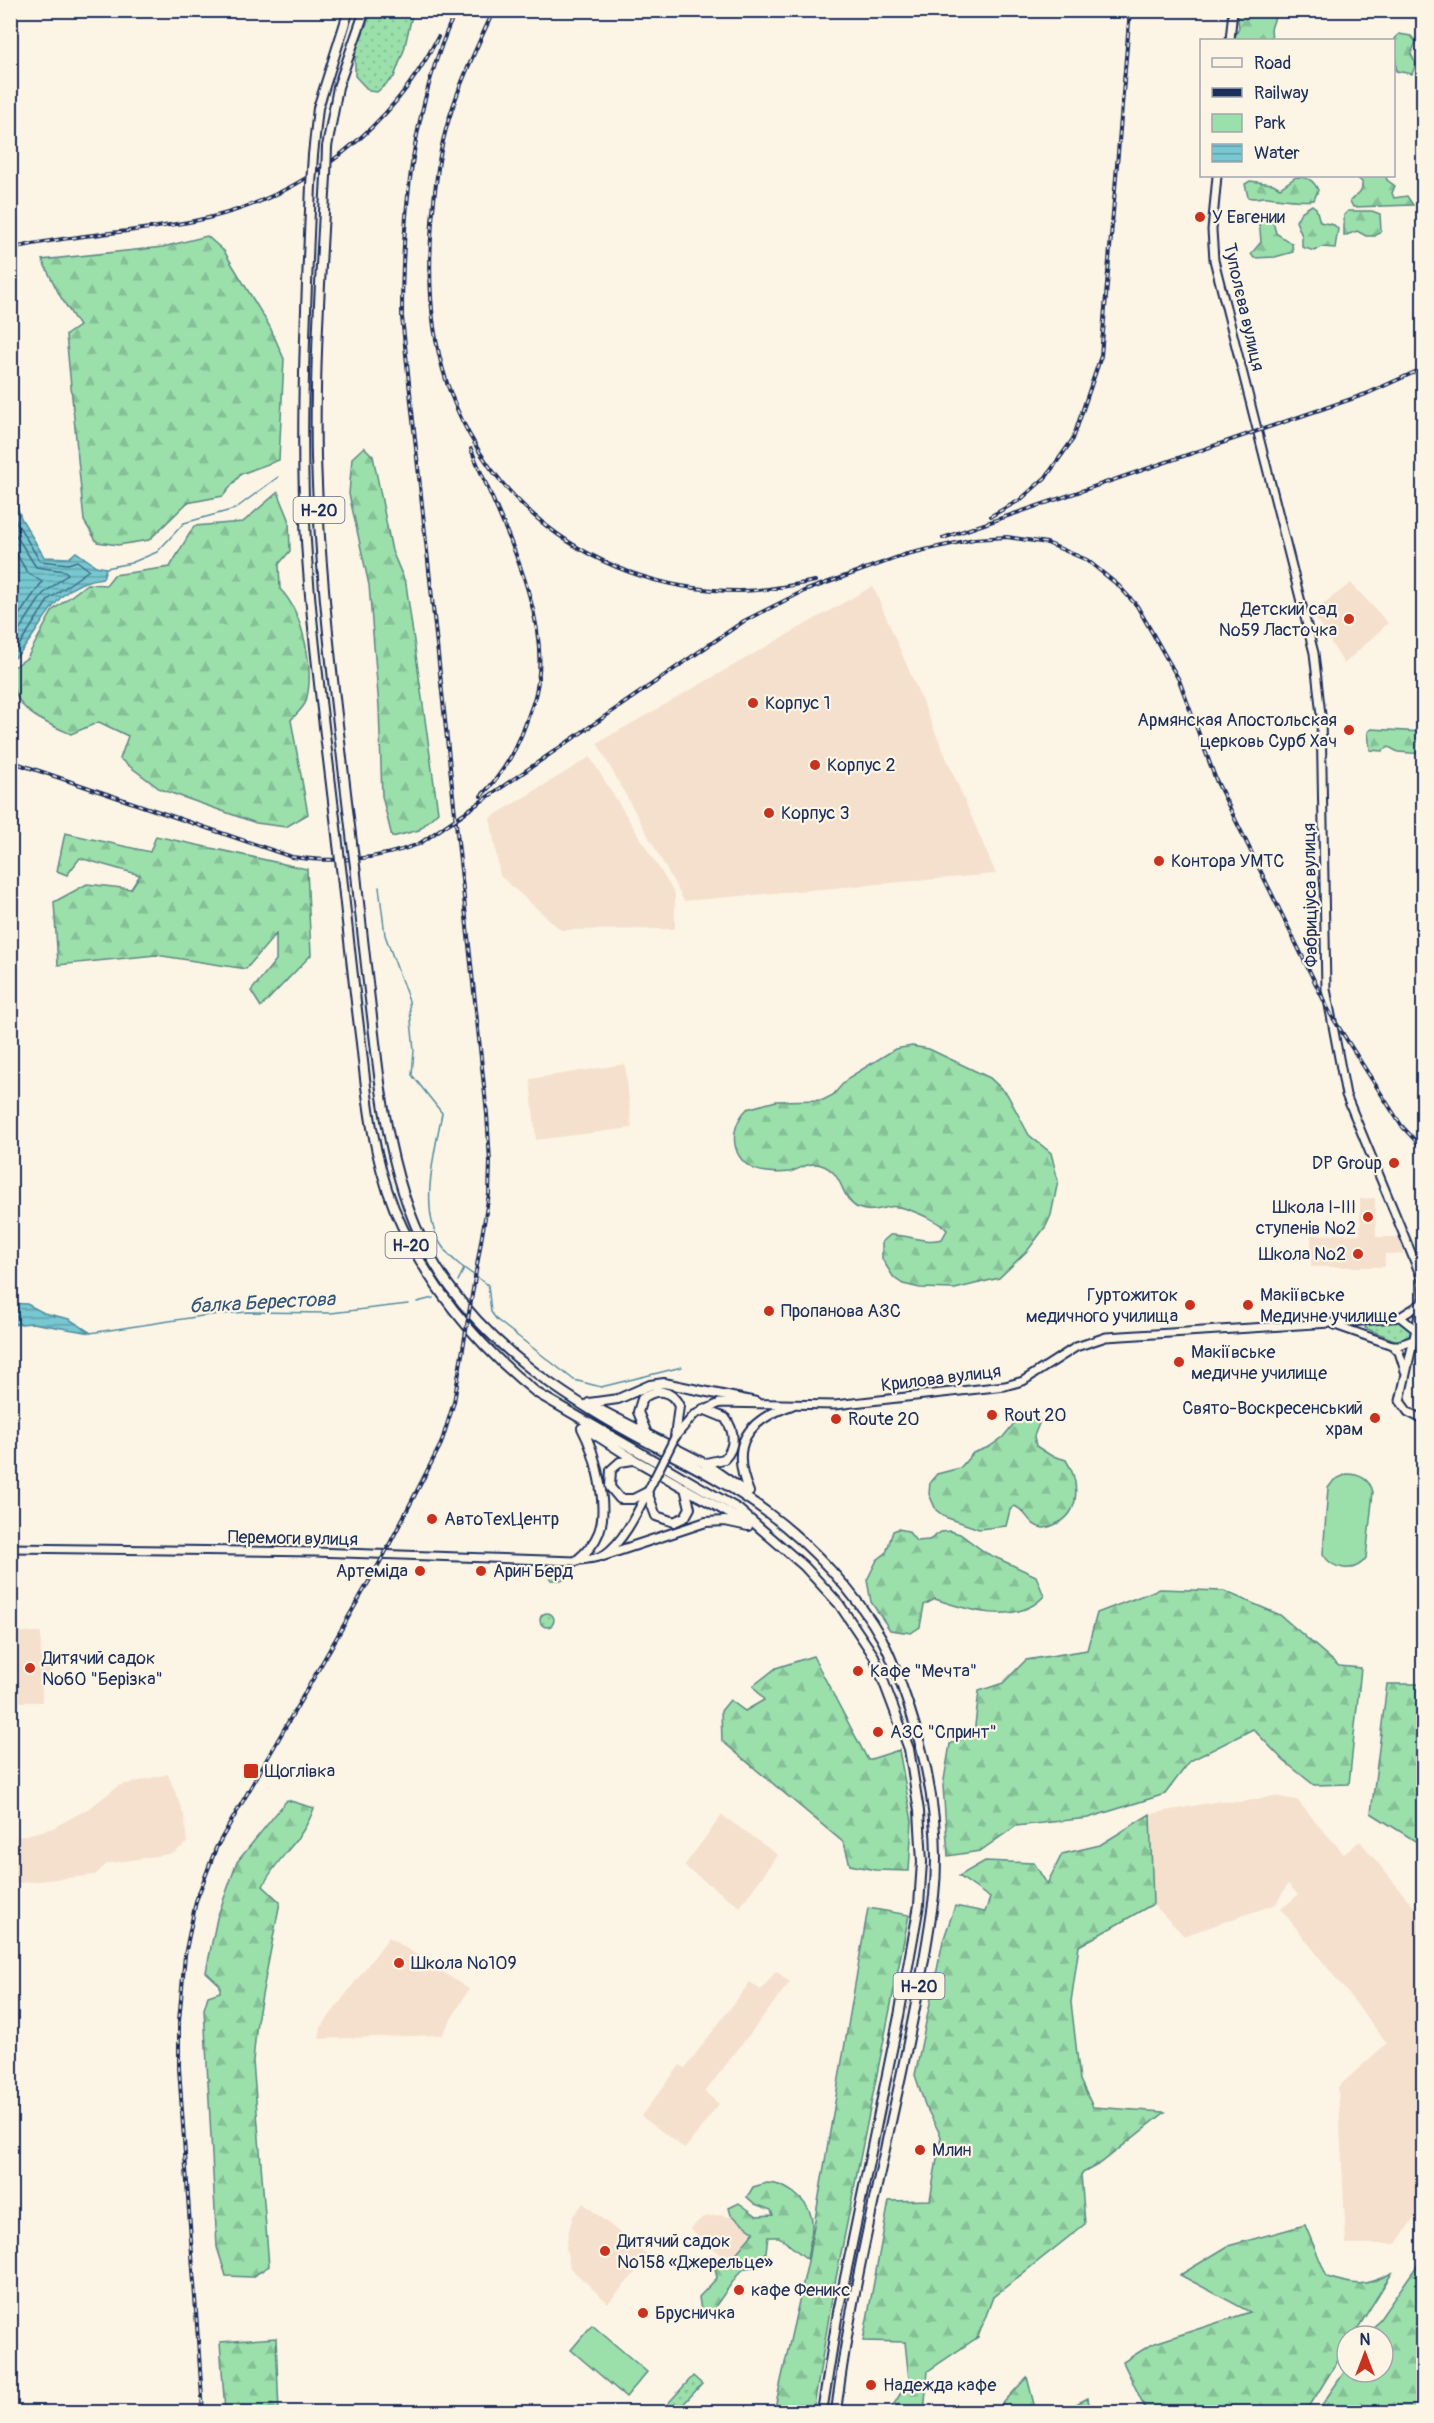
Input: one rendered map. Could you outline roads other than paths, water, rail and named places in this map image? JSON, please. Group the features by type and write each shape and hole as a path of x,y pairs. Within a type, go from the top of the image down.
{"main road":[{"name":"Н-20","path":"349,10 335,47 318,108 313,155 303,384 304,500 313,627 366,1090 386,1185 416,1256 446,1300 514,1375 558,1407 738,1509 820,1583 864,1638 882,1672 893,1700 914,1773 919,1811 921,1885 887,2078 838,2312 822,2412"},
{"name":"Н-20","path":"365,10 338,87 327,147 317,384 317,468 325,604 380,1084 383,1109 400,1181 431,1256 458,1298 504,1347 539,1377 577,1402 708,1474 767,1512 812,1551 853,1598 882,1639 899,1675 929,1776 937,1869 931,1922 901,2081 852,2315 836,2412"},
{"path":"1230,39 1233,10"},
{"name":"Туполєва вулиця","path":"1218,177 1212,230 1214,260 1253,409"},
{"name":"Фабриціуса вулиця","path":"1253,409 1314,653 1321,715 1326,989 1346,1095 1422,1279 1421,1304 1400,1401 1408,1412 1424,1420"},
{"path":"386,1185 400,1181"},
{"path":"1415,1329 1400,1317 1421,1304"},
{"name":"Крилова вулиця","path":"703,1409 720,1403 756,1402 792,1405 856,1403 1005,1386 1023,1381 1076,1347 1106,1336 1333,1324 1400,1317"},
{"path":"1361,1333 1363,1321"},
{"path":"1333,1324 1392,1345 1399,1346 1413,1340"},
{"path":"1392,1345 1399,1352 1405,1371"},
{"path":"577,1402 618,1399 650,1385 664,1383 756,1402"},
{"path":"647,1433 638,1412 642,1399 653,1392 666,1392 672,1394 680,1406 675,1437"},
{"path":"587,1403 704,1463 749,1494 767,1512"},
{"path":"749,1494 740,1463 744,1438 759,1420 792,1405"},
{"path":"558,1407 582,1426 635,1460 734,1514 753,1528"},
{"path":"603,1556 622,1535 685,1422 703,1409 725,1418 733,1439 731,1449 724,1459 704,1463"},
{"path":"576,1561 593,1544 602,1520 596,1466 582,1426"},
{"path":"635,1460 625,1460 615,1465 609,1475 610,1487 616,1496 627,1500 647,1492"},
{"path":"647,1492 656,1516 668,1522 674,1522 685,1517 690,1508 685,1488"},
{"path":"603,1556 706,1522 736,1523 766,1534"},
{"name":"Перемоги вулиця","path":"10,1548 314,1552 576,1561 603,1556"},
{"path":"887,2078 901,2081"}],"water":[{"path":"10,484 21,518 44,557 69,558 76,552 96,566 106,568 103,578 72,588 61,597 15,658 10,658"},
{"path":"10,1303 27,1304 44,1313 69,1319 91,1333 32,1323 11,1325"}],"waterway":[{"path":"106,568 131,563 157,552 184,523 235,509 278,477"},
{"name":"балка Берестова","path":"379,887 385,935 409,1001 414,1050 412,1075 442,1113 430,1181 431,1216 442,1246 457,1262 488,1285 491,1312 497,1320 574,1380 601,1387 682,1367"},
{"name":"балка Берестова","path":"458,1281 464,1269"},
{"name":"балка Берестова","path":"417,1302 433,1298"},
{"name":"балка Берестова","path":"90,1333 209,1315 248,1312 331,1313 408,1304"}],"railway":[{"path":"203,2412 179,2068 179,2021 185,1955 196,1901 216,1848 384,1555 441,1444 454,1402 489,1194 487,1114 402,317 404,239 412,161 429,84 456,10"},
{"path":"494,10 468,67 446,127 433,207 430,268 434,327 447,383 469,434 499,479 536,517 579,548 628,572 682,586 739,591 815,581"},
{"path":"991,516 1020,500 1046,477 1073,439 1101,356 1130,10"},
{"path":"10,249 184,223 244,207 279,193 343,153 371,128 397,100 419,70 438,37"},
{"path":"943,538 1366,394 1424,368"},
{"path":"471,449 521,568 531,600 540,663 535,696 518,743 502,771 481,796"},
{"path":"10,761 292,857 341,860 387,854 419,844 744,621 804,591 907,554 974,539 1007,537 1047,543 1087,560 1119,586 1137,606 1179,680 1216,780 1331,1015 1401,1125 1424,1150"}],"place":[{"name":"У Евгении","path":"1200,217"},
{"name":"Детский сад №59 Ласточка","path":"1349,619"},
{"name":"Корпус 1","path":"753,703"},
{"name":"Армянская Апостольская церковь Сурб Хач","path":"1349,730"},
{"name":"Корпус 2","path":"815,765"},
{"name":"Корпус 3","path":"769,813"},
{"name":"Контора УМТС","path":"1159,861"},
{"name":"DP Group","path":"1394,1163"},
{"name":"Школа I-III ступенів №2","path":"1368,1217"},
{"name":"Школа №2","path":"1358,1254"},
{"name":"Гуртожиток медичного училища","path":"1190,1305"},
{"name":"Макіївське Медичне училище","path":"1248,1305"},
{"name":"Пропанова АЗС","path":"769,1311"},
{"name":"Макіївське медичне училище","path":"1179,1362"},
{"name":"Rout 20","path":"992,1415"},
{"name":"Свято-Воскресенський храм","path":"1375,1418"},
{"name":"Route 20","path":"836,1419"},
{"name":"АвтоТехЦентр","path":"432,1519"},
{"name":"Артеміда","path":"420,1571"},
{"name":"Арин Берд","path":"481,1571"},
{"name":"Дитячий садок №60 \"Берізка\"","path":"30,1668"},
{"name":"Кафе \"Мечта\"","path":"858,1671"},
{"name":"АЗС \"Спринт\"","path":"878,1732"},
{"name":"Щоглівка","path":"251,1771"},
{"name":"Школа №109","path":"399,1963"},
{"name":"Млин","path":"920,2150"},
{"name":"Дитячий садок №158 «Джерельце»","path":"605,2251"},
{"name":"кафе Феникс","path":"739,2290"},
{"name":"Брусничка","path":"643,2313"},
{"name":"Надежда кафе","path":"871,2385"}]}
